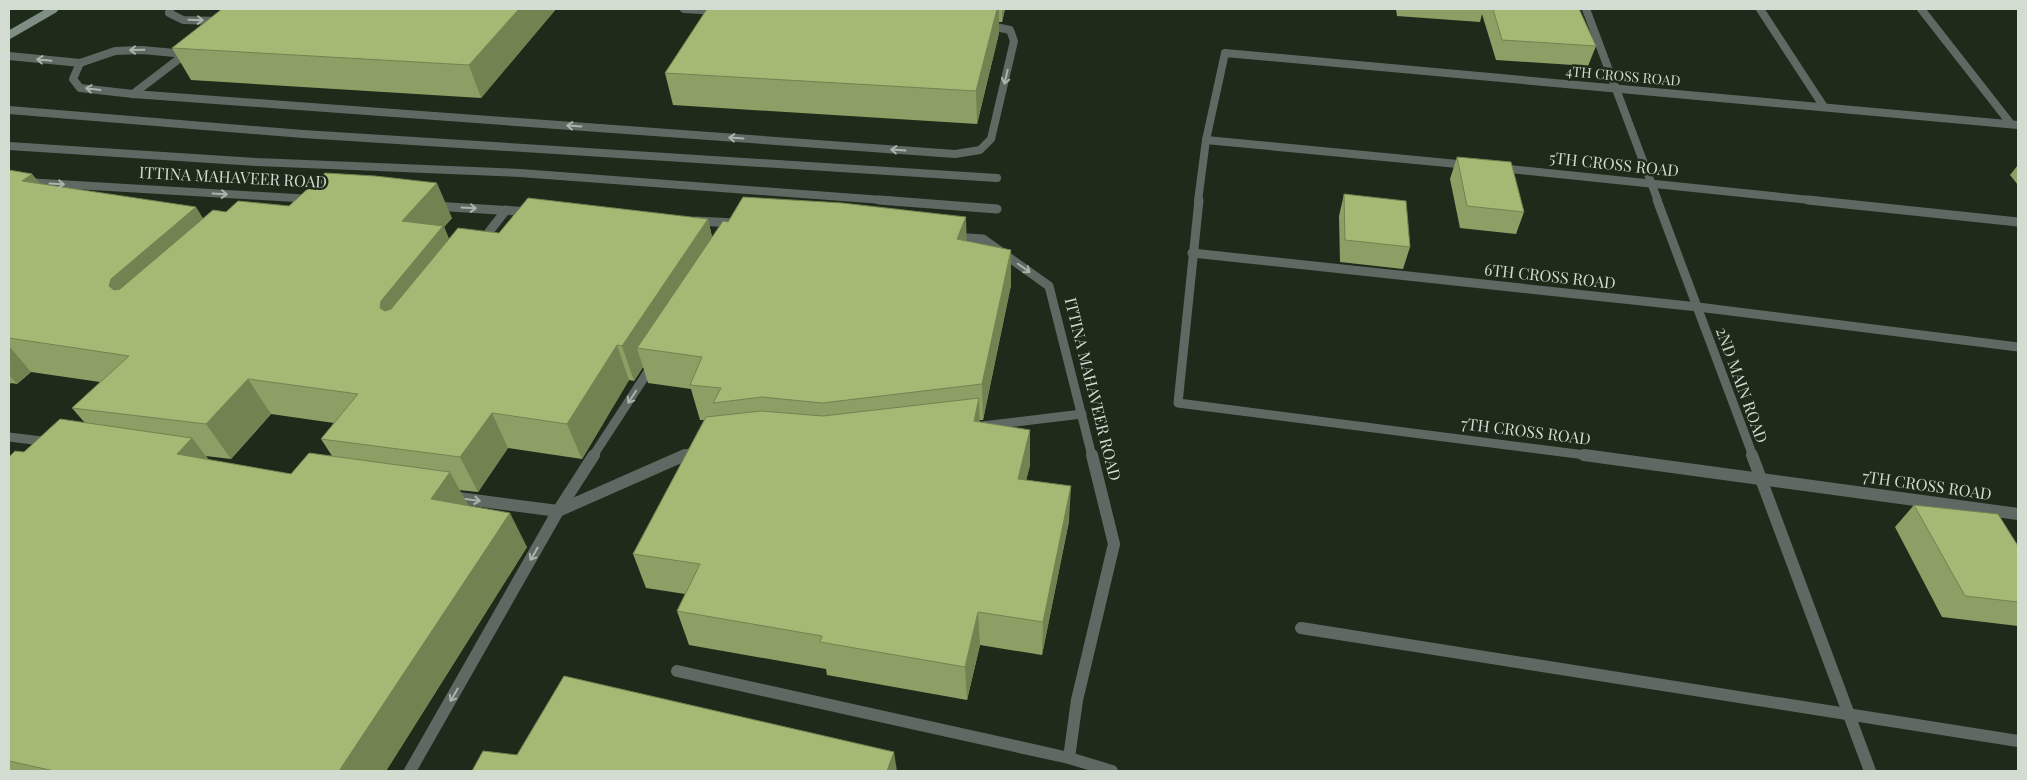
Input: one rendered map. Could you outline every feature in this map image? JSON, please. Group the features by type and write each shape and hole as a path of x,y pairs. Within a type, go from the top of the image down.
{"main road":[{"path":"9,35 54,9"}],"street":[{"path":"170,9 169,13 183,20 229,21 222,27"},
{"path":"684,9 724,11"},
{"name":"2ND MAIN ROAD","path":"1586,9 1870,771"},
{"path":"1760,9 1824,107"},
{"path":"1921,9 2014,124"},
{"path":"80,64 74,79 80,88 133,94 955,154 980,150 991,138 1014,41 1010,30 982,25"},
{"path":"133,94 193,49"},
{"path":"9,56 80,64 115,51 142,50 186,54"},
{"name":"4TH CROSS ROAD","path":"1206,140 1225,53 2014,124"},
{"path":"9,110 302,134 997,178"},
{"path":"1192,253 1206,140 1473,165"},
{"path":"9,146 257,162 520,173 997,209"},
{"name":"5TH CROSS ROAD","path":"1493,167 1652,182 2018,222"},
{"name":"ITTINA MAHAVEER ROAD","path":"9,181 273,200 327,200"},
{"path":"426,206 546,213"},
{"path":"476,248 506,210"},
{"path":"684,220 741,228"},
{"name":"ITTINA MAHAVEER ROAD","path":"943,236 983,239 1049,286 1114,544 1077,700 1070,758"},
{"name":"6TH CROSS ROAD","path":"1192,253 1698,307 2018,347"},
{"name":"7TH CROSS ROAD","path":"1192,253 1178,403 1761,478 2018,514"},
{"path":"410,771 558,511 659,355"},
{"path":"967,428 1082,414"},
{"path":"9,438 56,443"},
{"path":"440,495 558,511 704,447"},
{"path":"1301,628 2018,741"},
{"path":"677,671 1070,758 1112,771"}],"building":[{"path":"222,9 519,9 469,65 172,48"},
{"path":"707,9 997,9 976,91 665,73"},
{"path":"1493,9 1579,9 1596,46 1502,40"},
{"path":"1457,157 1511,162 1524,212 1467,206"},
{"path":"9,170 32,174 22,181 196,207 111,279 109,286 114,290 120,289 213,210 226,212 238,201 289,206 325,173 437,183 402,221 443,226 381,301 380,308 385,311 391,309 458,228 499,233 528,198 708,219 622,346 617,345 567,424 492,413 460,457 321,439 358,394 248,379 206,424 72,408 129,356 9,338"},
{"path":"1344,194 1406,201 1410,247 1345,240"},
{"path":"743,197 842,203 966,217 957,239 1011,250 982,384 822,403 762,397 713,403 721,388 690,385 702,357 637,348 723,221 728,222"},
{"path":"979,398 974,421 1030,430 1018,479 1071,486 1043,622 978,612 965,667 820,642 822,636 677,611 700,564 633,554 706,417 761,411 823,416"},
{"path":"60,419 192,438 177,454 291,474 309,453 450,472 431,499 510,513 339,771 54,771 9,761 9,457 15,451 24,452"},
{"path":"1914,505 1998,514 2018,546 2018,602 1965,596"},
{"path":"564,676 894,752 887,771 472,771 483,751 517,755"}]}
